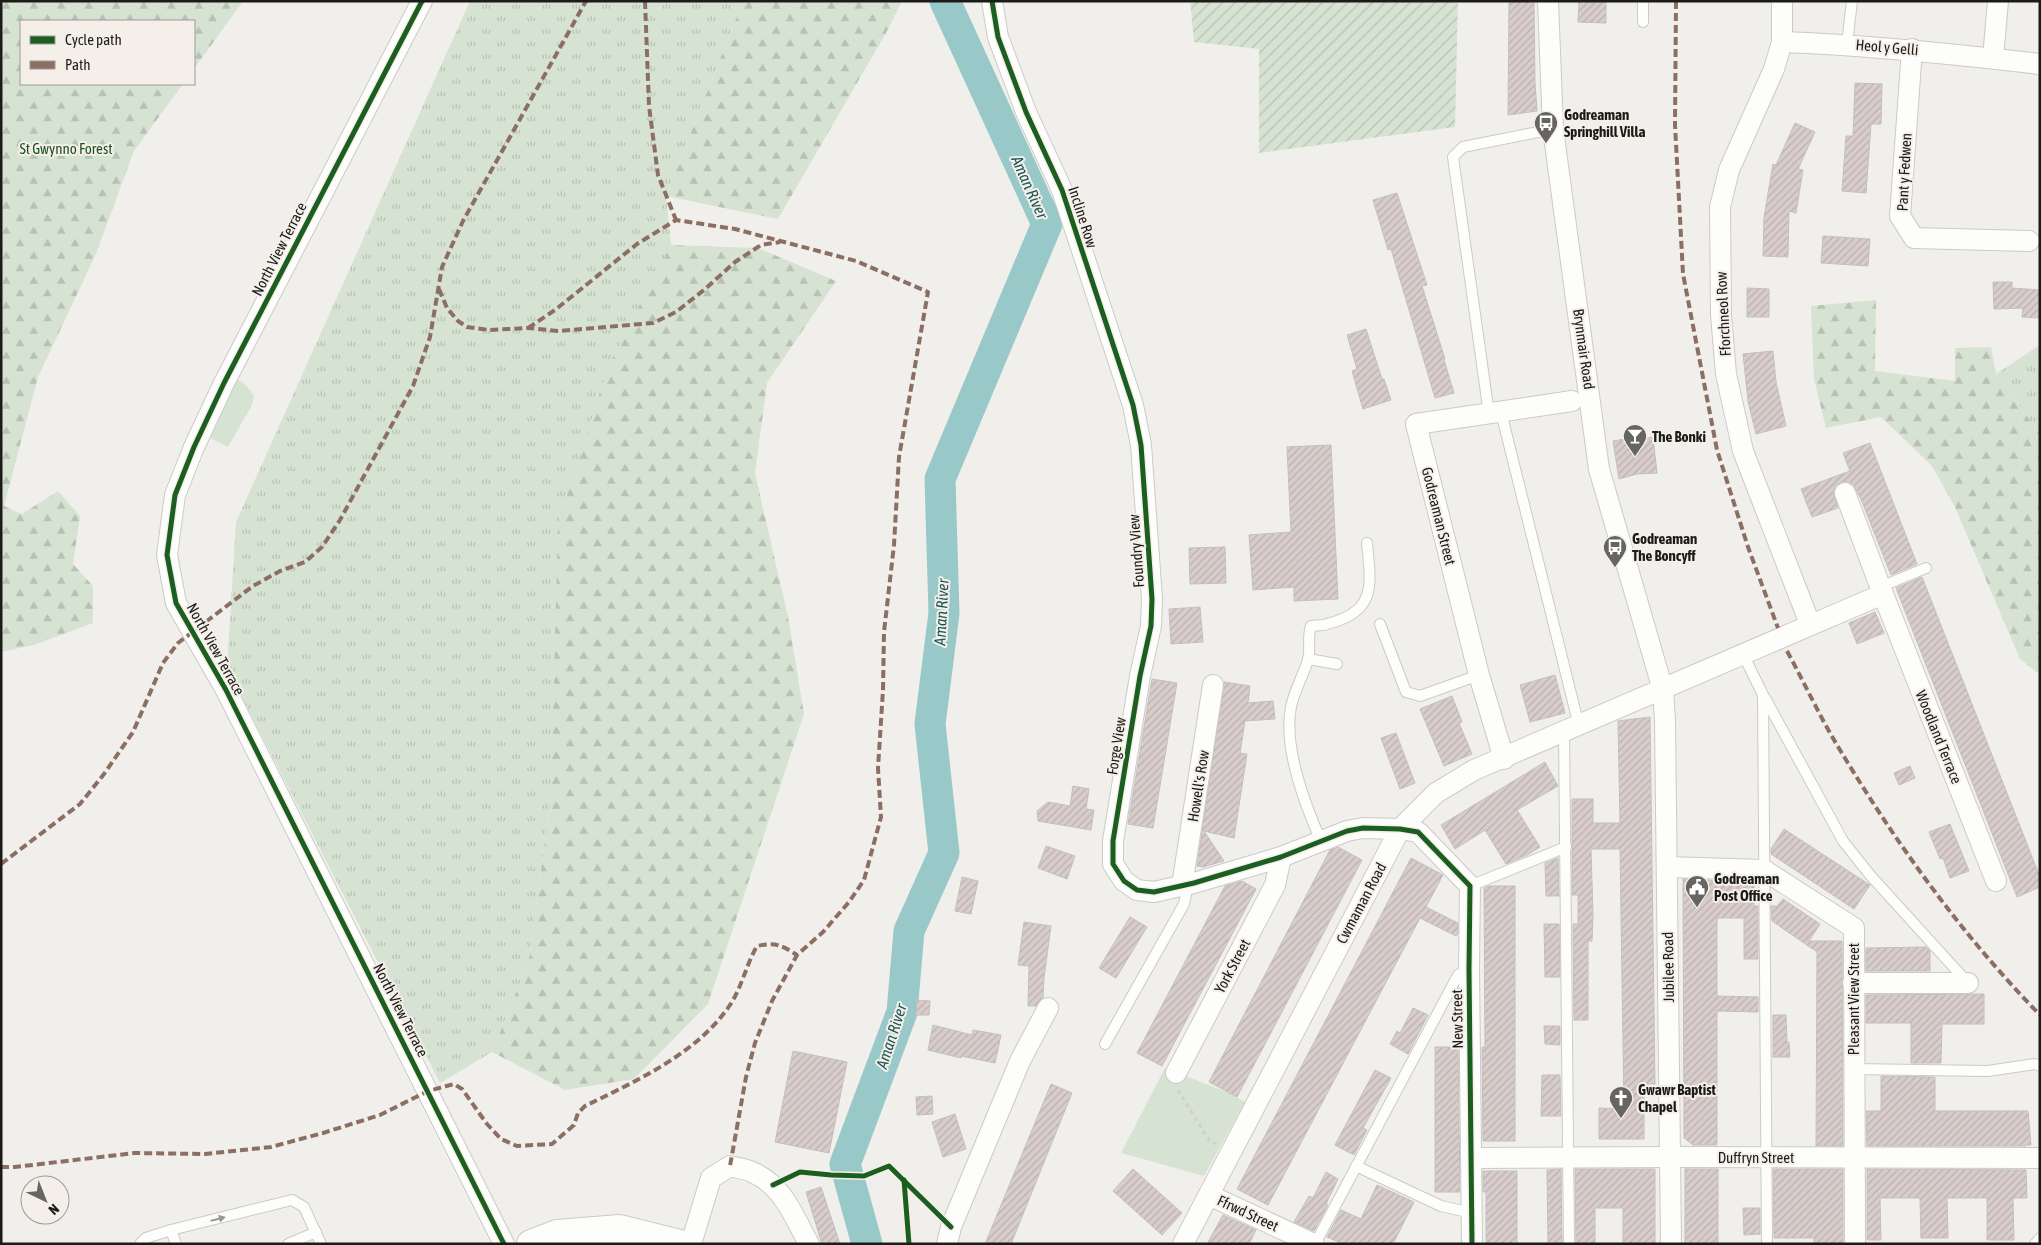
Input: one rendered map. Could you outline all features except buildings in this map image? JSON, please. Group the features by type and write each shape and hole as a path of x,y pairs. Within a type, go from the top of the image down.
{"main road":[{"path":"531,1244 557,1234 620,1229 680,1244"}],"street":[{"name":"North View Terrace","path":"422,1 224,383 194,447 175,495 167,555 176,603 226,690 504,1244"},
{"name":"Incline Row","path":"992,1 998,37 1026,112 1062,190 1133,405 1141,445"},
{"name":"Brynmair Road","path":"1548,1 1553,129 1599,469 1663,690"},
{"name":"Fforchneol Row","path":"1782,1 1782,42 1774,69 1728,170 1720,206 1721,316 1726,374 1743,450 1810,624"},
{"path":"1993,58 1998,1"},
{"name":"Heol y Gelli","path":"1782,42 1912,49 2040,64"},
{"name":"Pant y Fedwen","path":"1912,49 1900,216 1914,238 2028,241"},
{"name":"Godreaman Street","path":"1504,758 1479,675 1416,424 1572,400"},
{"name":"Foundry View","path":"1141,445 1152,599 1151,626 1146,656"},
{"name":"Woodland Terrace","path":"1845,493 1996,881"},
{"path":"1663,690 1882,590"},
{"name":"Forge View","path":"1146,656 1140,676 1113,841 1113,864 1124,881 1137,890 1154,892 1182,886"},
{"name":"Howell's Row","path":"1182,886 1213,685"},
{"name":"Cwmaman Road","path":"1183,1244 1400,829 1436,793 1474,770 1663,690"},
{"name":"Jubilee Road","path":"1663,690 1665,720 1671,1244"},
{"path":"1182,886 1281,857 1348,830 1363,828 1400,829 1418,832 1470,886"},
{"name":"York Street","path":"1176,1073 1275,885 1281,857"},
{"path":"1667,867 1764,870"},
{"name":"Pleasant View Street","path":"1764,870 1854,928 1855,1244"},
{"name":"New Street","path":"1470,886 1472,1244"},
{"path":"1853,983 1968,983"},
{"path":"947,1244 951,1227 1020,1061 1048,1008"},
{"name":"Duffryn Street","path":"1472,1158 1670,1156 2040,1158"},
{"path":"691,1244 711,1178 730,1166 753,1172 773,1185 785,1198 809,1244"},
{"name":"Ffrwd Street","path":"1209,1195 1314,1244"}],"lane":[{"path":"1643,1 1643,22"},
{"path":"1847,44 1852,1"},
{"path":"1553,129 1463,147 1453,157 1495,413 1572,729 1566,847 1570,1157 1569,1244"},
{"path":"1320,841 1290,742 1289,721 1291,706 1308,659 1311,626 1325,625 1348,617 1367,598 1370,576 1366,543"},
{"path":"1882,590 1926,568"},
{"path":"1380,624 1406,692 1420,696 1479,675"},
{"path":"1743,654 1763,695 1843,841 1870,875 1968,983"},
{"path":"1308,659 1337,664"},
{"path":"1763,695 1767,1244"},
{"path":"1470,886 1566,847"},
{"path":"1105,1044 1184,904 1186,895 1182,886"},
{"path":"1314,1244 1458,975 1469,969"},
{"path":"1853,1069 1988,1071 2035,1064 2040,1066"},
{"path":"1356,1166 1441,1206 1472,1213"},
{"path":"140,1244 146,1238 171,1230 292,1200 304,1207 321,1244"},
{"path":"171,1230 176,1244"},
{"path":"288,1244 316,1232"},
{"path":"2035,1244 2040,1238"}],"path":[{"path":"1176,1073 1174,1084 1209,1140 1231,1153"}],"green space":[{"name":"St Gwynno Forest","path":"1,1 243,1 195,68 195,20 20,20 20,85 182,85 134,151 95,256 38,377 4,506 22,514 58,491 80,516 73,564 93,586 93,623 34,645 1,652"},
{"path":"470,1 743,1 666,196 671,245 551,796 529,960 492,1052 440,1083 227,668 236,522"},
{"path":"743,1 902,1 886,33 778,219 666,196"},
{"path":"1190,1 1458,1 1455,127 1259,153 1259,49 1194,42"},
{"path":"671,245 758,248 836,281 767,383 755,473 788,617 804,714 708,1004 634,1079 565,1090 492,1052 529,960 551,796 558,524 608,367"},
{"path":"1876,300 1875,371 1955,381 1955,348 1991,347 1996,374 2040,434 2040,677 2038,673 2020,659 1954,505 1932,466 1881,417 1826,428 1814,379 1811,306"},
{"path":"2040,345 2040,434 1996,374"},
{"path":"236,378 245,384 254,396 252,405 228,447 208,437"},
{"path":"1165,1068 1229,1093 1245,1102 1204,1176 1121,1153"}],"waterway":[{"name":"Aman River","path":"867,1244 845,1164 902,1012 909,931 944,853 930,724 944,613 940,479 1047,224 945,1"}],"marked path":[{"path":"1,864 80,804 104,774 133,732 163,663 178,643 253,586 280,571 305,562 322,547 340,520 413,386 430,337 442,267 463,221 586,1"},
{"path":"645,1 649,106 658,175 676,220"},
{"path":"1676,1 1675,125 1683,274 1717,450 1748,547 1778,628"},
{"path":"528,328 555,310 637,244 676,220 735,229 856,261 928,292 899,457 894,545 884,632 883,690 878,768 881,817 864,880 849,902 823,932 797,955 772,1001 755,1043 746,1077 730,1166"},
{"path":"439,289 447,308 458,321 467,327 489,330 528,328 558,331 653,323 676,312 735,262 761,245 780,242"},
{"path":"1787,651 1837,745 1906,852 1956,920 2040,1015"},
{"path":"1,1167 135,1153 205,1154 271,1147 380,1115 428,1091 454,1084 462,1089 487,1124 501,1139 517,1146 552,1144 574,1125 578,1113 585,1106 645,1076 701,1038 730,1005 757,946 778,945 797,955"}],"cycle path":[{"path":"422,1 224,383 194,447 175,495 167,555 176,603 226,690 504,1244"},
{"path":"992,1 998,37 1026,112 1062,190 1133,405 1141,445 1152,599 1151,626 1140,676 1113,841 1113,864 1124,881 1137,890 1154,892 1194,883 1281,857 1347,831 1363,828 1400,829 1418,832 1470,886 1472,1244"},
{"path":"773,1185 800,1172 864,1176 889,1166 951,1227"},
{"path":"904,1180 909,1244"}],"place":[{"name":"Godreaman Springhill Villa","path":"1546,144"},
{"name":"The Bonki","path":"1635,457"},
{"name":"Godreaman The Boncyff","path":"1615,568"},
{"name":"Godreaman Post Office","path":"1697,908"},
{"name":"Gwawr Baptist Chapel","path":"1621,1119"}]}
